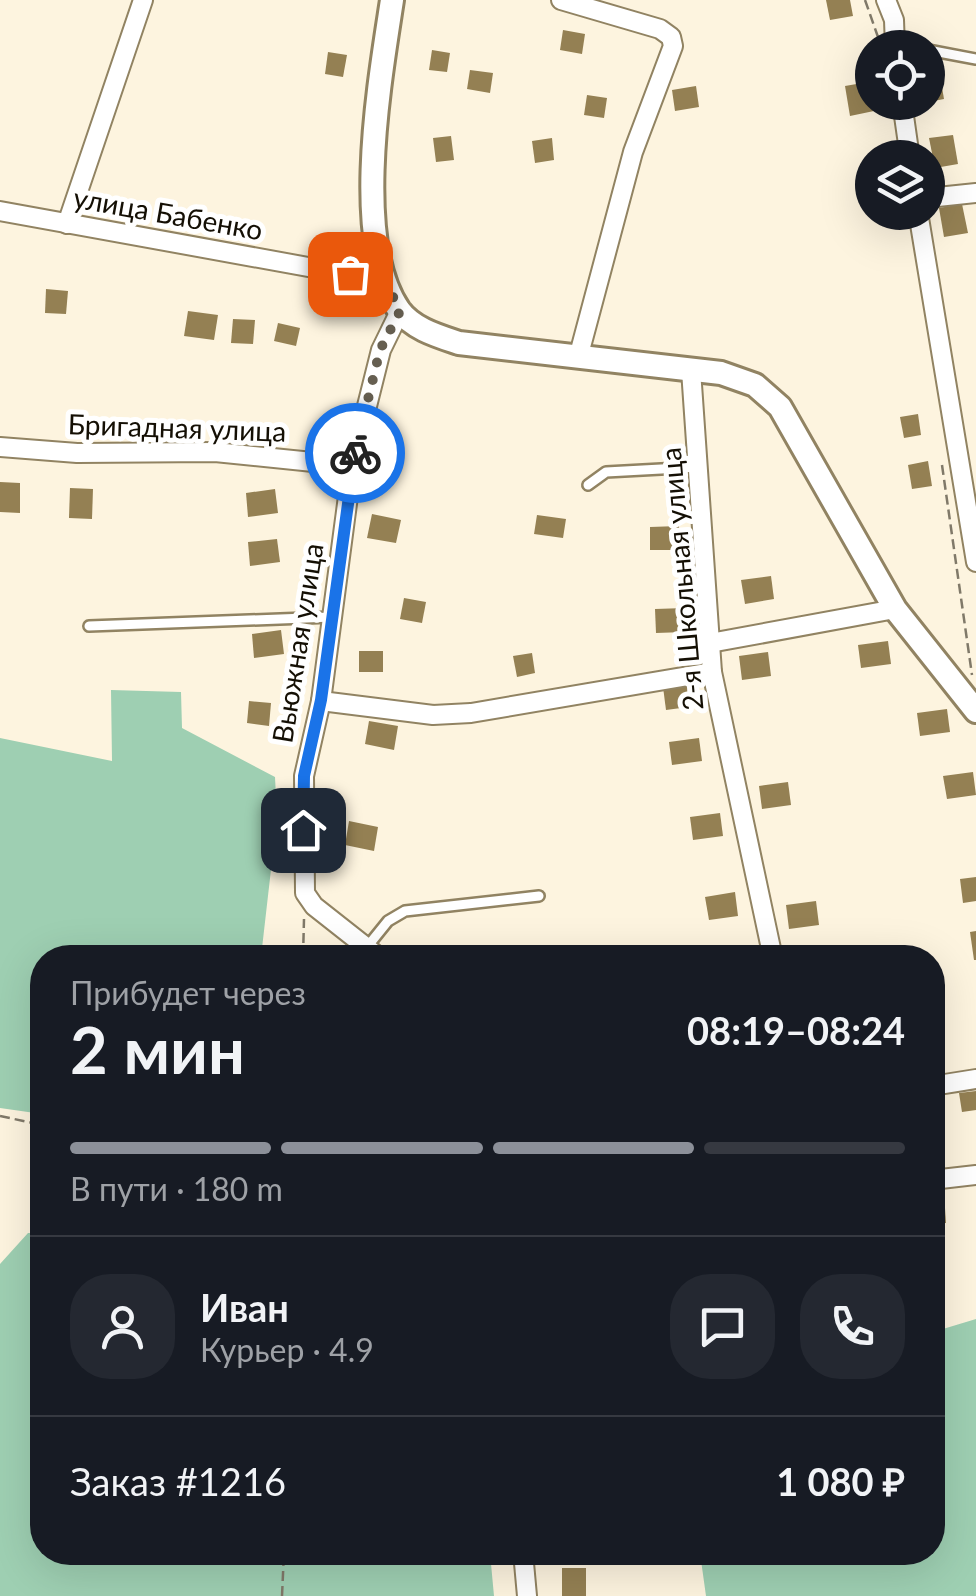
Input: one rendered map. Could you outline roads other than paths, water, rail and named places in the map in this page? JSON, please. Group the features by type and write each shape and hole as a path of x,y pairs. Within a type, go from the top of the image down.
{"street":[{"path":"67,224 143,0"},
{"path":"392,0 374,142 375,213 385,281 400,311 425,330 459,343 692,370 740,378 768,394 780,407 895,609 976,711"},
{"path":"561,0 660,29 671,37 672,46 633,152 578,358"},
{"path":"886,0 895,30"},
{"path":"945,196 976,193"},
{"name":"улица Бабенко","path":"0,211 385,281"},
{"path":"921,230 976,559"},
{"name":"Вьюжная улица","path":"365,945 314,906 305,893 302,798 321,700 352,466 380,350 400,311"},
{"name":"2-я Школьная улица","path":"692,370 712,672 770,945"},
{"name":"Бригадная улица","path":"0,447 76,453 215,452 352,466"},
{"path":"710,643 895,609"},
{"path":"321,700 433,714 471,714 712,672"},
{"path":"945,1084 976,1079"},
{"path":"945,1178 976,1174"},
{"path":"524,1565 527,1596"}],"lane":[{"path":"945,53 976,59"},
{"path":"588,485 606,472 698,467"},
{"path":"89,626 332,616"},
{"path":"377,945 388,921 405,910 539,896"}]}
